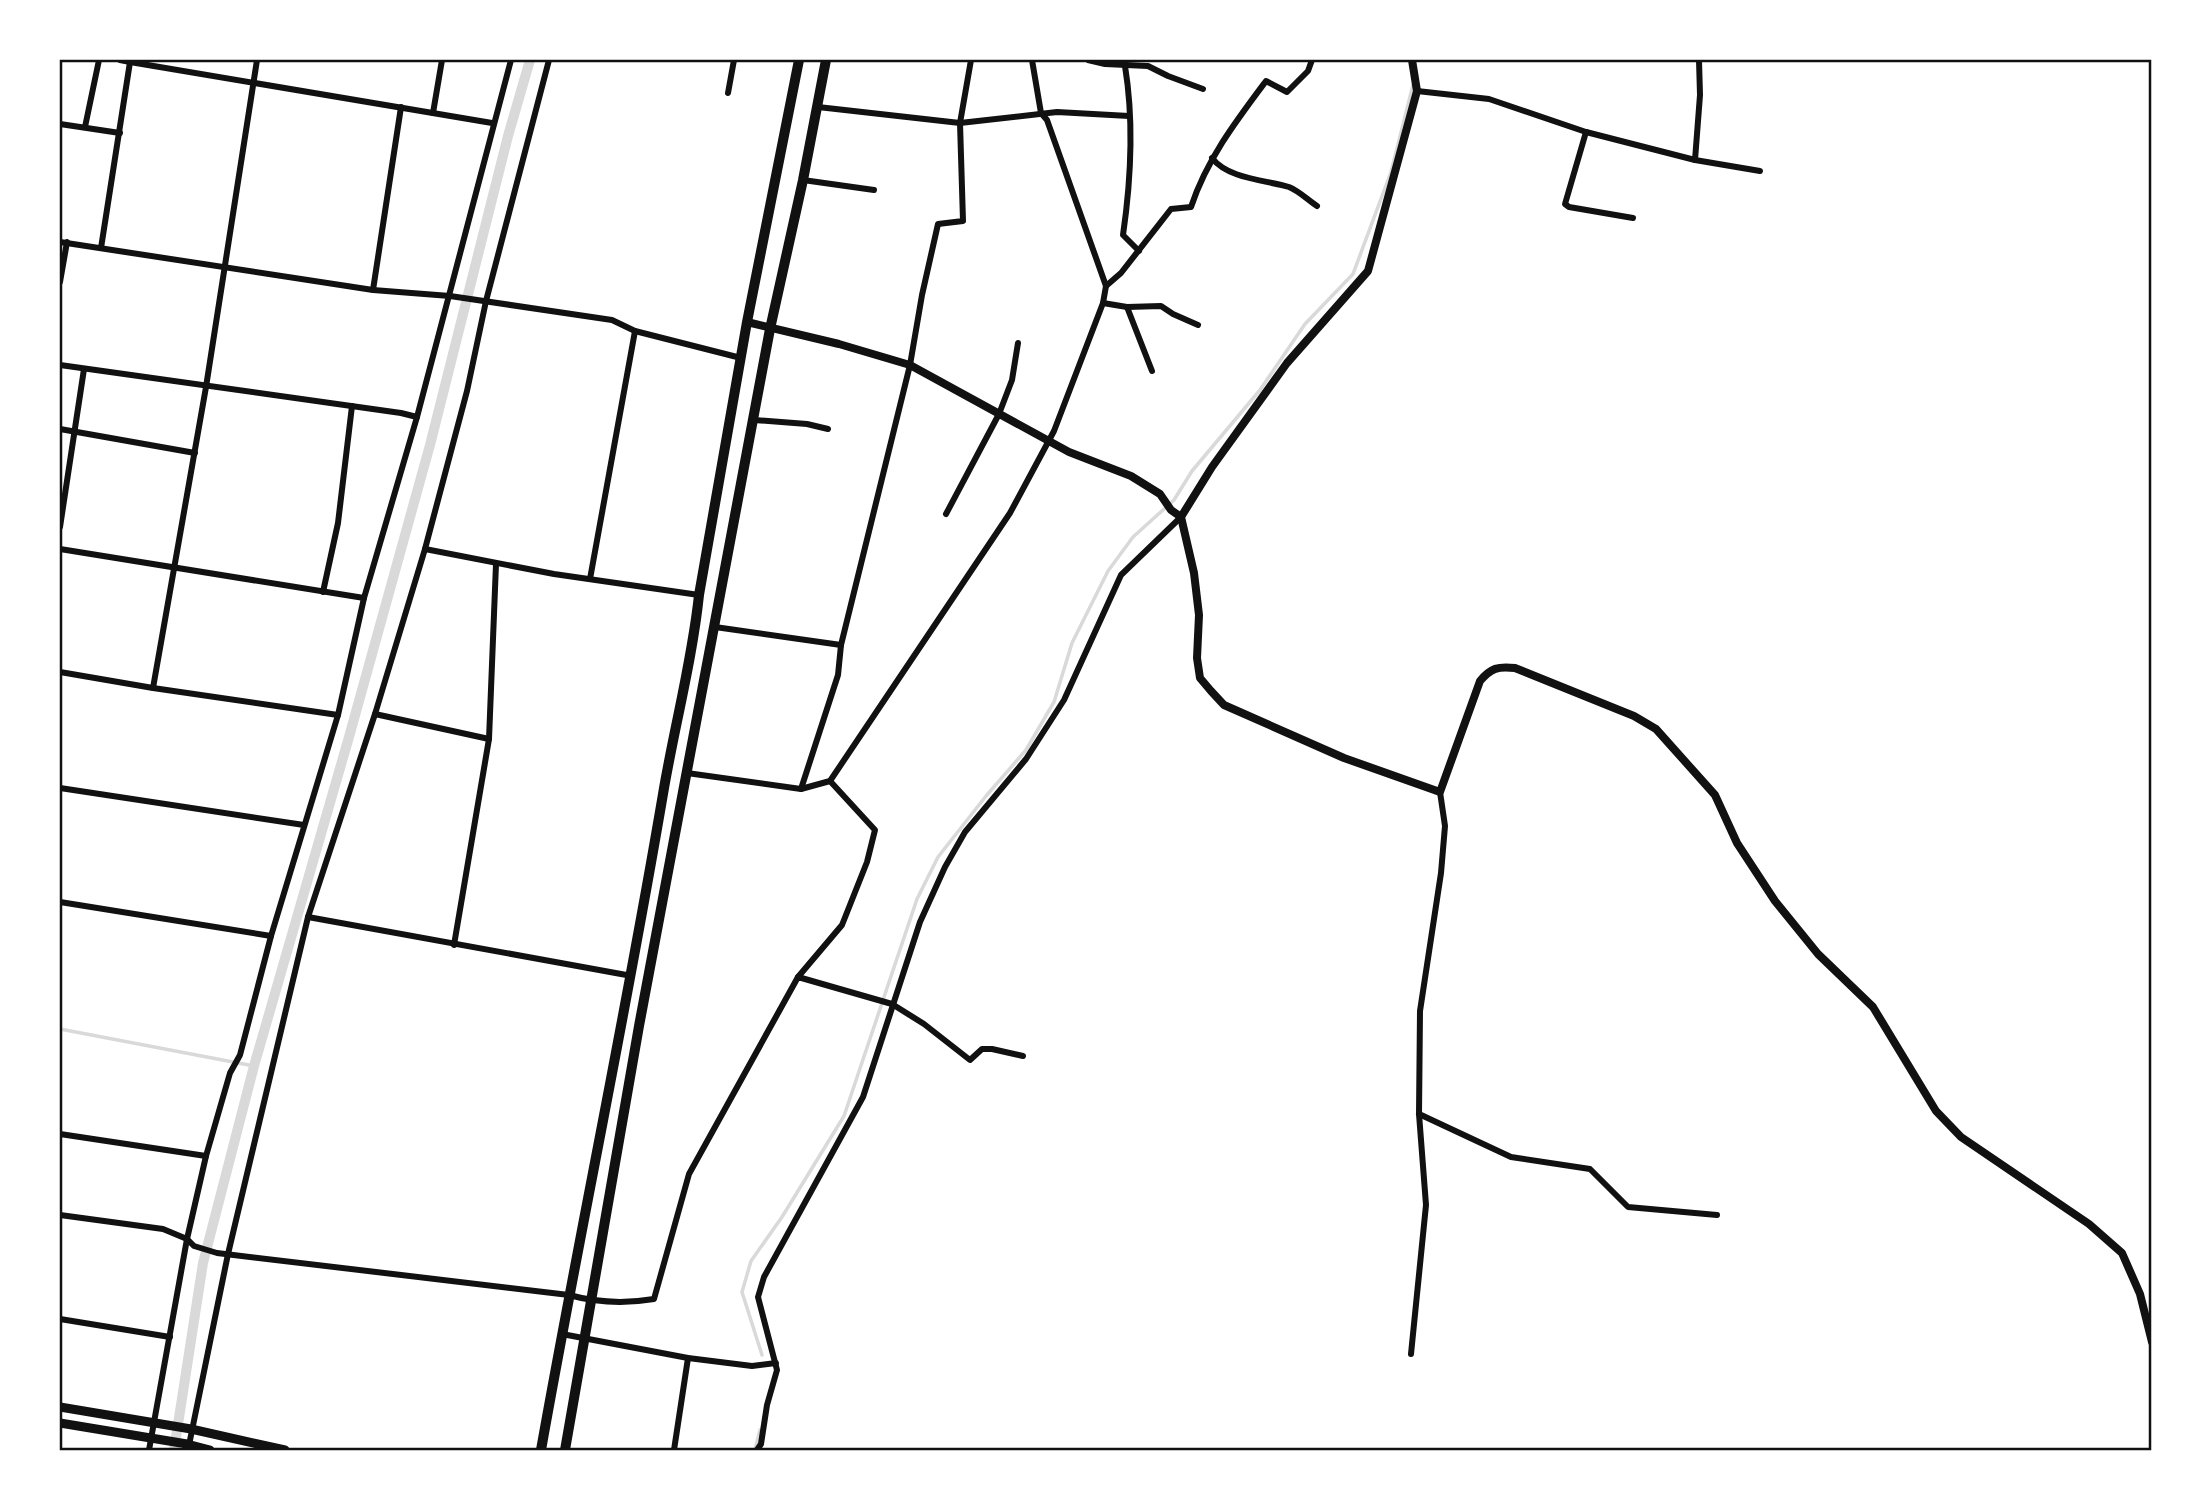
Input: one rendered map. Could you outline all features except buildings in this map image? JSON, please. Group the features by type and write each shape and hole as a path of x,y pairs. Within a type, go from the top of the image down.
{"highway":[{"path":"541,1451 632,976 667,769 696,625 747,322 799,60"},
{"path":"565,1451 582,1339 770,329 826,60"}],"main road":[{"path":"60,1407 189,1429 285,1451"},
{"path":"60,1423 211,1451"}],"street":[{"path":"85,128 99,60"},
{"path":"120,60 492,123"},
{"path":"153,688 206,387 257,60"},
{"path":"433,113 442,60"},
{"path":"149,1451 187,1239 206,1156 229,1073 240,1055 271,936 338,715 364,598 417,418 492,123 511,60"},
{"path":"187,1446 228,1254 308,917 375,714 425,549 549,60"},
{"path":"728,93 734,60"},
{"path":"800,789 838,675 841,645 910,365 938,224 963,221 960,123 971,60"},
{"path":"687,773 800,789 830,781 1010,513 1061,416 1103,303 1105,286 1047,120 1041,113 1032,60"},
{"path":"1087,60 1105,64 1147,66 1203,89"},
{"path":"1105,286 1121,273 1171,209 1191,207 1200,180 1212,158 1266,81 1287,92 1308,71 1312,60"},
{"path":"757,1451 777,1370 758,1297 764,1277 863,1097 886,1002 932,892 965,832 1026,758 1064,700 1121,575 1181,517 1212,467 1287,363 1368,271 1417,91 1412,60"},
{"path":"1695,160 1700,95 1699,60"},
{"path":"101,247 130,62"},
{"path":"1123,63 1128,87 1130,181 1123,235 1139,251"},
{"path":"1417,91 1489,99 1586,132 1695,160 1760,171"},
{"path":"373,290 401,107"},
{"path":"818,107 960,123 1041,113 1129,116"},
{"path":"60,124 120,133"},
{"path":"1586,132 1565,204 1569,207 1633,218"},
{"path":"1212,158 1217,164 1246,176 1293,188 1317,206"},
{"path":"803,180 874,190"},
{"path":"60,282 63,242 373,290 450,296 612,320 635,331 741,358"},
{"path":"1103,303 1127,307 1161,306 1198,325"},
{"path":"1127,307 1152,371"},
{"path":"747,322 839,344 910,365 1069,452 1130,476 1160,494 1171,510 1181,517 1194,573 1199,615 1197,658 1200,678 1224,705 1332,753 1440,792"},
{"path":"590,579 635,331"},
{"path":"946,514 999,414 1012,380 1018,342"},
{"path":"60,365 401,413 417,418"},
{"path":"60,527 84,369"},
{"path":"323,592 338,523 352,406"},
{"path":"754,420 807,424 828,429"},
{"path":"60,429 195,453"},
{"path":"60,549 364,598"},
{"path":"425,549 496,564 699,596"},
{"path":"454,944 489,739 496,564"},
{"path":"715,627 841,645"},
{"path":"1411,1354 1426,1205 1419,1114 1420,1011 1441,873 1445,826 1440,792 1480,681 1490,669 1503,666 1515,668 1634,716 1656,729 1715,795 1737,842 1775,901 1818,954 1873,1007 1936,1111 1961,1137 2089,1224 2122,1253 2140,1294 2151,1342"},
{"path":"60,672 338,715"},
{"path":"375,714 489,739"},
{"path":"60,1215 163,1229 187,1239 194,1246 217,1253 569,1294 590,1301 627,1304 654,1298 689,1174 798,977 842,925 867,862 875,830 830,781"},
{"path":"60,788 304,825"},
{"path":"60,902 271,936"},
{"path":"308,917 632,976"},
{"path":"798,977 886,1002 924,1024 970,1060 982,1049 1023,1056"},
{"path":"1419,1114 1511,1157 1590,1169 1628,1207 1717,1215"},
{"path":"60,1134 206,1156"},
{"path":"60,1319 170,1337"},
{"path":"562,1334 752,1366 776,1363"},
{"path":"674,1451 688,1357"}],"waterway":[{"path":"174,1450 203,1263 254,1066 430,445 508,136 530,60"},
{"path":"762,1355 742,1292 751,1261 782,1217 844,1116 917,899 938,857 1026,750 1054,702 1072,643 1108,571 1133,537 1174,500 1192,471 1260,390 1305,324 1353,274 1391,172 1413,85"},
{"path":"60,1029 254,1066"},
{"path":"755,1450 760,1430"}]}
